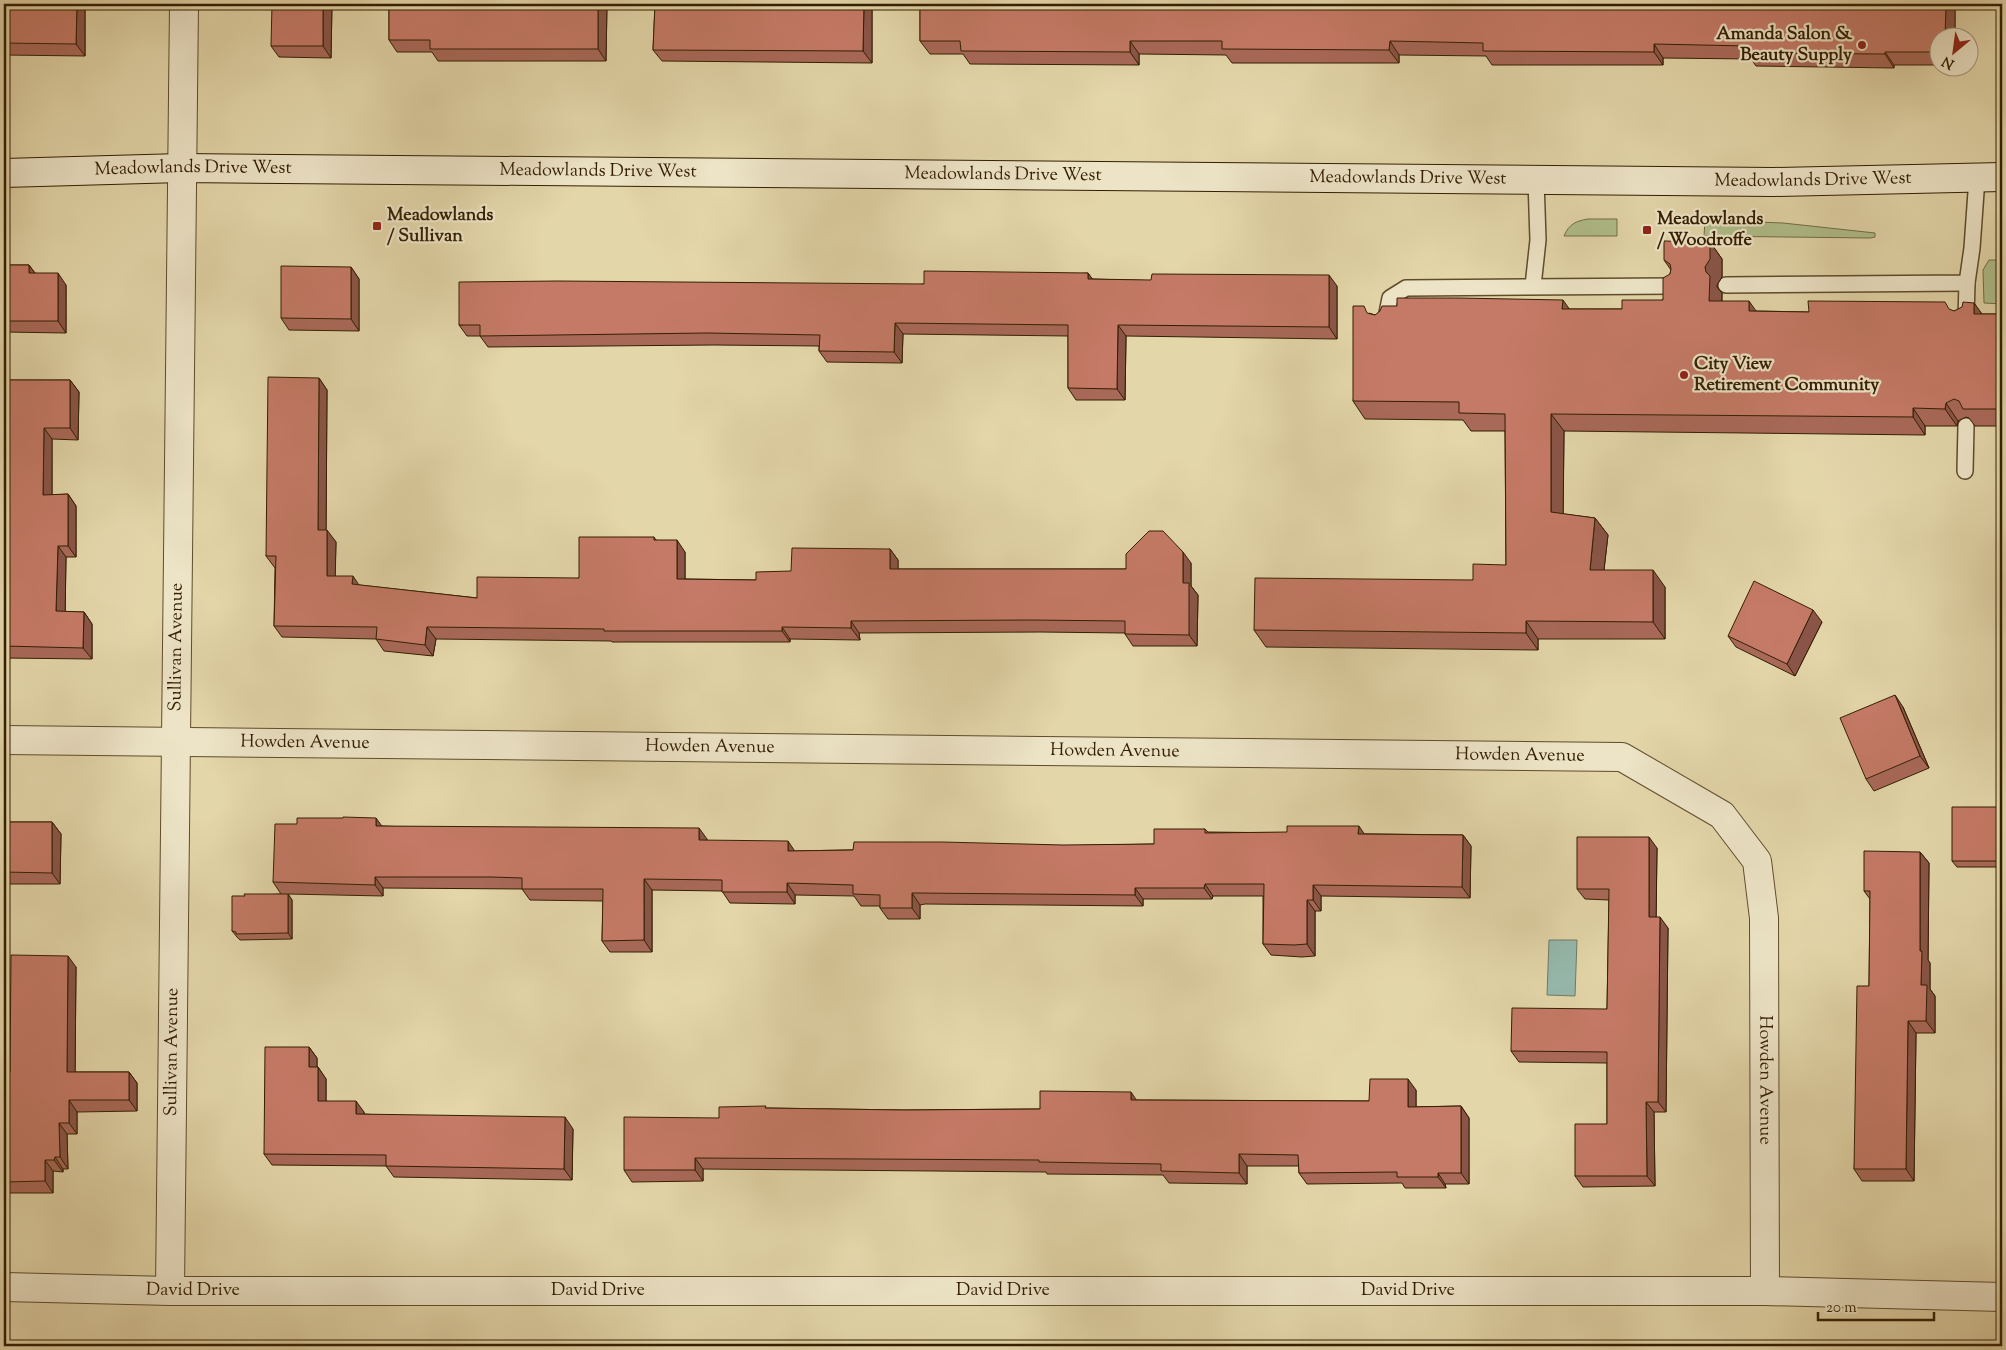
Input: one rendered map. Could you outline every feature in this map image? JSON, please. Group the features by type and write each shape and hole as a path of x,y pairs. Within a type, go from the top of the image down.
{"street":[{"name":"Sullivan Avenue","path":"170,1291 184,4"},
{"name":"Meadowlands Drive West","path":"4,174 181,168 1774,182 1990,178"},
{"name":"Howden Avenue","path":"4,740 1622,757 1722,815 1756,861 1764,918 1765,1291"},
{"name":"David Drive","path":"4,1288 170,1291 1765,1291 2002,1298"}],"lane":[{"path":"1966,319 1967,283 1972,248 1990,178"},
{"path":"1533,286 1538,240 1536,180"},
{"path":"1726,285 1967,283"},
{"path":"1385,324 1390,298 1406,288 1674,286"},
{"path":"1965,471 1966,426"}],"green space":[{"path":"1588,219 1617,219 1617,236 1564,236 1573,224"},
{"path":"1705,220 1783,223 1875,233 1875,237 1704,236"},
{"path":"1989,260 2002,260 2002,304 1984,303 1983,270"}],"water":[{"path":"1549,940 1577,940 1575,996 1547,995"}],"building":[{"path":"4,4 77,4 76,44 4,43"},
{"path":"272,4 323,4 323,46 271,46"},
{"path":"389,4 598,4 598,49 430,49 430,40 389,40"},
{"path":"655,4 864,4 863,51 653,50"},
{"path":"920,4 1946,4 1945,28 1928,28 1928,52 1885,52 1885,54 1747,53 1747,46 1654,44 1654,52 1483,51 1483,43 1390,41 1389,50 1222,49 1222,41 1130,41 1130,52 961,51 960,41 920,41"},
{"path":"1664,241 1710,242 1710,259 1705,267 1706,272 1710,276 1709,301 1749,301 1749,311 1809,312 1808,301 1945,302 1949,309 1954,311 1962,307 1963,302 1974,303 1974,314 1997,314 1997,350 2002,351 2002,409 1963,409 1959,401 1954,399 1946,403 1945,409 1913,408 1913,417 1551,414 1551,512 1595,518 1590,570 1653,570 1653,622 1526,621 1526,633 1254,630 1255,578 1473,580 1473,564 1506,565 1505,414 1459,413 1459,402 1353,401 1353,306 1364,306 1367,313 1375,315 1382,306 1397,306 1397,298 1459,298 1563,300 1562,309 1622,309 1622,300 1663,300 1663,278 1670,274 1671,269 1670,264 1664,260"},
{"path":"4,265 29,265 29,273 58,273 58,321 4,321"},
{"path":"281,266 351,267 351,319 281,318"},
{"path":"924,271 1088,273 1088,279 1151,280 1152,274 1329,275 1329,327 1118,325 1117,389 1068,388 1068,325 895,323 894,352 819,351 820,335 707,333 480,336 480,325 459,325 459,282 924,284"},
{"path":"268,377 319,378 318,530 327,530 327,576 353,576 352,584 477,598 477,577 579,578 579,537 654,537 654,540 677,540 677,579 756,580 756,572 791,571 792,548 890,549 890,569 1126,569 1126,554 1149,531 1163,531 1183,552 1183,583 1189,583 1189,635 1125,634 1125,621 851,621 851,628 782,627 782,631 604,631 604,629 427,627 425,645 376,639 377,627 274,626 276,556 266,556"},
{"path":"4,380 70,380 70,428 44,428 43,495 68,494 68,546 58,546 56,611 84,612 83,648 4,646"},
{"path":"1754,581 1813,610 1787,664 1728,636"},
{"path":"1895,695 1920,756 1866,779 1840,718"},
{"path":"1952,807 2001,807 2000,861 1952,861"},
{"path":"297,818 376,818 376,826 699,828 699,840 788,841 788,851 853,850 854,842 1063,845 1154,844 1154,829 1205,829 1205,833 1287,832 1287,826 1359,826 1358,834 1463,835 1462,887 1313,885 1313,900 1307,900 1307,944 1294,945 1263,944 1264,884 1205,884 1204,888 1135,888 1135,895 912,893 912,908 880,908 880,895 853,894 853,885 787,883 787,892 722,892 722,880 644,879 644,940 602,941 603,889 522,889 522,878 492,877 375,877 375,885 273,882 275,824 297,824"},
{"path":"4,822 52,822 52,873 4,872"},
{"path":"1577,837 1649,837 1649,917 1660,917 1658,1102 1646,1102 1647,1176 1575,1176 1575,1124 1607,1124 1607,1052 1511,1051 1512,1008 1607,1009 1609,889 1577,889"},
{"path":"1864,851 1920,852 1921,985 1927,985 1926,1021 1908,1021 1906,1169 1854,1169 1857,986 1869,986 1870,891 1864,891"},
{"path":"244,894 288,894 288,933 236,934 236,932 232,931 232,896 245,896"},
{"path":"11,955 68,956 67,1072 129,1072 129,1100 69,1100 69,1123 59,1123 60,1157 55,1157 54,1160 45,1160 45,1181 4,1182 4,1080 6,1080 6,1072 10,1072"},
{"path":"265,1047 309,1047 309,1067 318,1067 318,1101 356,1101 356,1114 565,1117 564,1169 386,1166 386,1155 264,1154"},
{"path":"1370,1079 1408,1079 1408,1107 1461,1106 1461,1173 1438,1173 1438,1177 1397,1177 1397,1172 1299,1173 1298,1155 1239,1154 1239,1173 1161,1171 1161,1164 1039,1162 1039,1160 695,1158 695,1170 624,1170 624,1117 719,1118 719,1107 766,1106 765,1108 904,1110 1040,1109 1040,1091 1131,1092 1131,1100 1369,1101"}],"place":[{"name":"Amanda Salon & Beauty Supply","path":"1862,45"},
{"name":"Meadowlands / Sullivan","path":"377,226"},
{"name":"Meadowlands / Woodroffe","path":"1647,230"},
{"name":"City View Retirement Community","path":"1684,375"}]}
